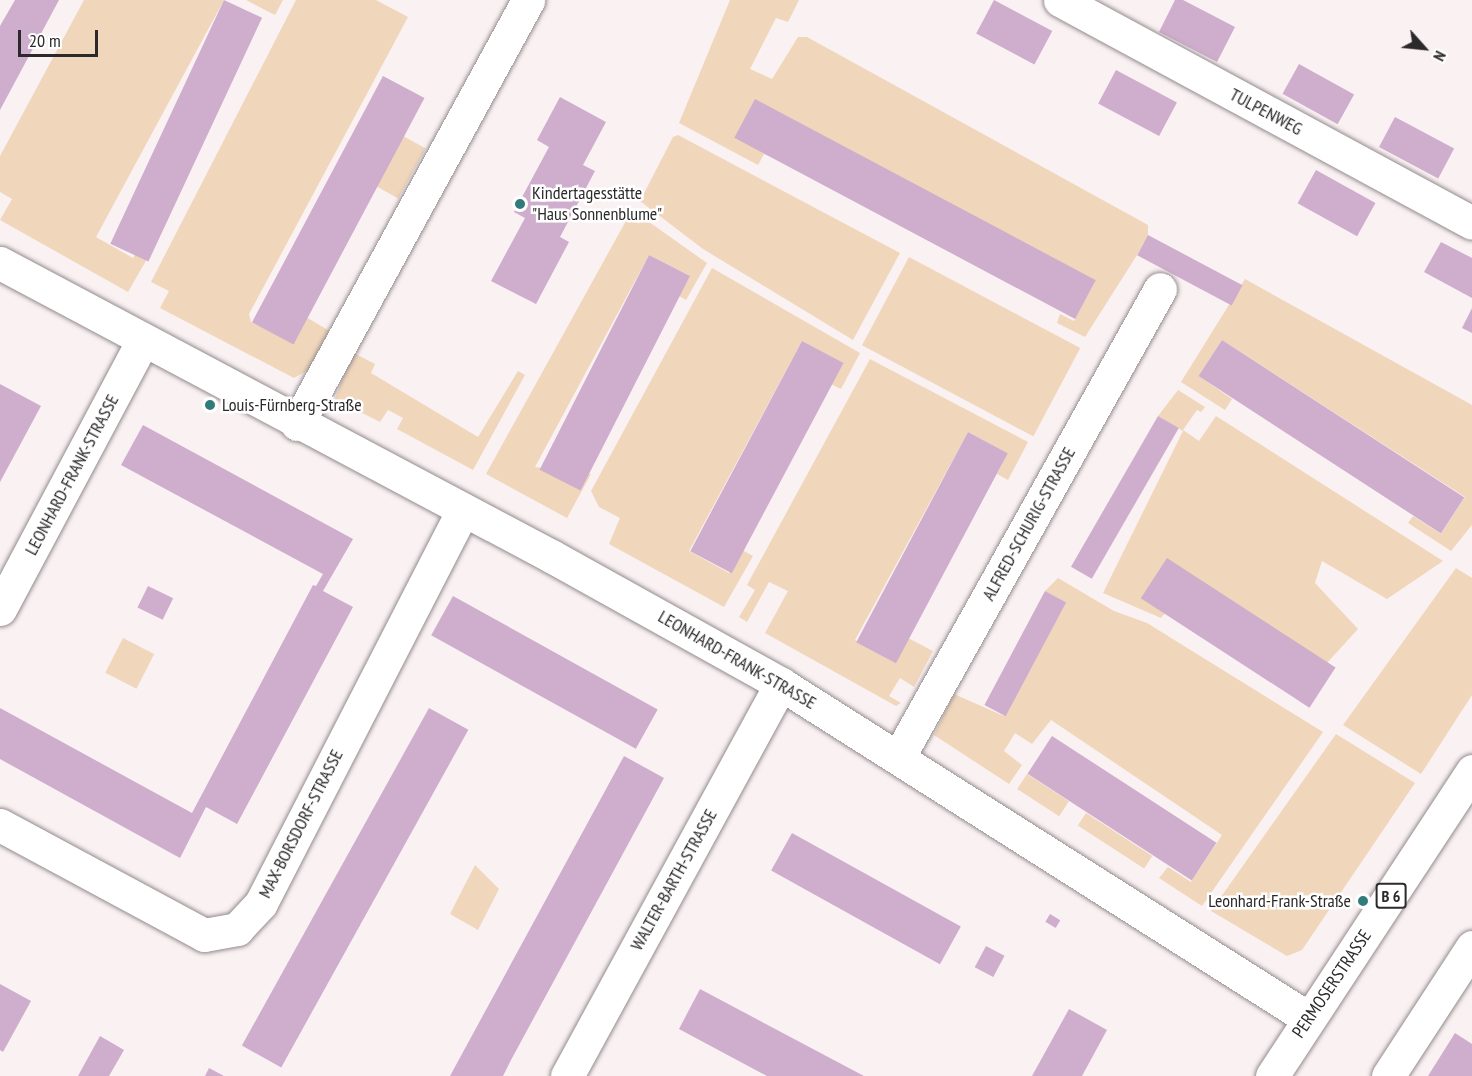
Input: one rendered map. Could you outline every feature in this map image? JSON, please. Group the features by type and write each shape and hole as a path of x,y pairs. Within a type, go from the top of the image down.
{"street":[{"path":"297,424 528,0"},
{"name":"TULPENWEG","path":"1060,0 1472,223"},
{"name":"LEONHARD-FRANK-STRASSE","path":"0,263 297,424 463,510 781,684 1308,1018"},
{"name":"ALFRED-SCHURIG-STRASSE","path":"898,758 1160,289"},
{"name":"LEONHARD-FRANK-STRASSE","path":"0,609 143,340"},
{"name":"MAX-BORSDORF-STRASSE","path":"0,825 204,934 237,929 261,903 463,510"},
{"name":"WALTER-BARTH-STRASSE","path":"567,1076 781,684"},
{"name":"PERMOSERSTRASSE","path":"1272,1076 1472,771"},
{"path":"1388,1076 1463,980 1472,947"}],"shaded area":[{"path":"84,0 224,0 96,237 133,258 144,238 155,245 128,292 0,220 12,199 0,192 0,156"},
{"path":"246,0 283,0 275,15"},
{"path":"296,0 376,0 408,17 249,314 251,322 292,343 306,317 333,333 315,366 294,378 160,308 169,291 151,282"},
{"path":"730,0 799,0 788,22 776,18 750,69 772,79 798,37 807,37 1148,225 1148,235 1137,255 1085,337 1057,323 1060,314 1074,321 1095,282 764,154 758,165 679,123"},
{"path":"678,135 900,253 853,340 703,249 640,201 673,137"},
{"path":"403,136 426,149 398,198 375,186"},
{"path":"632,210 707,263 686,300 679,296 690,276 649,255 535,467 591,474 567,518 486,474"},
{"path":"909,257 1080,348 1033,436 862,345"},
{"path":"712,268 860,353 841,389 831,384 842,363 802,341 689,551 729,573 742,550 753,556 724,607 609,544 620,518 599,507 591,491"},
{"path":"1245,279 1472,405 1472,525 1451,551 1408,523 1413,516 1441,534 1465,497 1222,340 1199,376 1232,399 1225,410 1181,382"},
{"path":"352,352 375,364 371,373 478,437 518,371 525,375 473,470 397,429 403,418 388,410 380,422 335,399"},
{"path":"870,359 1028,442 1008,480 997,474 1007,453 968,432 855,640 895,662 908,638 933,651 914,687 900,678 889,696 901,703 896,706 765,633 788,591 769,582 747,622 739,617 755,590 747,585"},
{"path":"1178,390 1205,407 1201,412 1197,410 1183,430 1199,441 1216,416 1443,561 1387,599 1322,561 1315,583 1358,629 1327,663 1165,613 1161,618 1103,593 1183,431 1158,416"},
{"path":"1456,568 1472,578 1472,695 1421,774 1343,725"},
{"path":"1058,578 1114,611 1147,623 1323,732 1202,906 1159,878 1168,867 1191,882 1222,835 1051,720 1032,744 1015,733 1004,751 1022,765 1009,784 934,735 954,694 1004,716 1066,602 1045,591"},
{"path":"123,638 154,654 136,689 105,673"},
{"path":"1336,734 1415,783 1302,950 1287,956 1211,911"},
{"path":"1027,774 1069,801 1059,816 1017,789"},
{"path":"1086,813 1152,856 1144,869 1078,826"},
{"path":"475,865 499,889 478,930 450,914"}],"building":[{"path":"15,0 59,0 0,110 0,26"},
{"path":"224,0 262,18 148,262 110,244"},
{"path":"994,0 1052,31 1034,65 976,34"},
{"path":"1175,0 1183,0 1235,27 1217,62 1159,32"},
{"path":"1299,64 1354,95 1338,124 1283,94"},
{"path":"1116,70 1177,102 1159,136 1098,104"},
{"path":"383,76 424,98 294,344 252,322"},
{"path":"560,97 606,122 583,165 595,171 560,237 569,242 536,304 491,281 525,218 514,212 549,147 537,140"},
{"path":"755,99 1096,280 1075,319 734,138"},
{"path":"1395,117 1454,148 1438,178 1379,147"},
{"path":"1316,170 1375,203 1357,236 1298,203"},
{"path":"1148,235 1242,285 1232,306 1137,255"},
{"path":"1441,242 1472,258 1472,298 1424,272"},
{"path":"649,255 690,276 581,491 540,470"},
{"path":"1472,308 1472,333 1462,328"},
{"path":"1222,340 1464,497 1441,533 1199,376"},
{"path":"802,341 843,363 732,573 690,551"},
{"path":"0,384 41,406 0,482"},
{"path":"1158,416 1179,428 1092,579 1071,567"},
{"path":"143,425 353,539 323,591 353,607 237,824 206,807 180,858 0,759 0,708 192,813 313,585 316,586 323,574 121,465"},
{"path":"968,432 1008,453 896,663 856,642"},
{"path":"1167,558 1336,667 1309,708 1141,598"},
{"path":"148,586 173,598 163,620 137,608"},
{"path":"1045,591 1066,602 1006,716 984,705"},
{"path":"453,596 658,709 636,749 431,635"},
{"path":"429,708 468,730 281,1067 242,1046"},
{"path":"1052,736 1216,843 1192,880 1027,774"},
{"path":"624,756 664,778 503,1076 450,1076"},
{"path":"792,833 961,927 940,964 771,871"},
{"path":"1050,914 1060,920 1056,928 1045,922"},
{"path":"986,946 1005,956 993,977 975,967"},
{"path":"0,984 31,1001 3,1052 0,1050"},
{"path":"700,989 864,1076 767,1076 679,1029"},
{"path":"1069,1009 1107,1030 1082,1076 1032,1076"},
{"path":"1455,1033 1472,1044 1472,1076 1428,1076"},
{"path":"100,1036 124,1050 109,1076 78,1076"},
{"path":"209,1068 224,1076 205,1076"}],"place":[{"name":"Kindertagesstätte \"Haus Sonnenblume\"","path":"520,204"},
{"name":"Louis-Fürnberg-Straße","path":"210,405"},
{"name":"Leonhard-Frank-Straße","path":"1363,901"}]}
